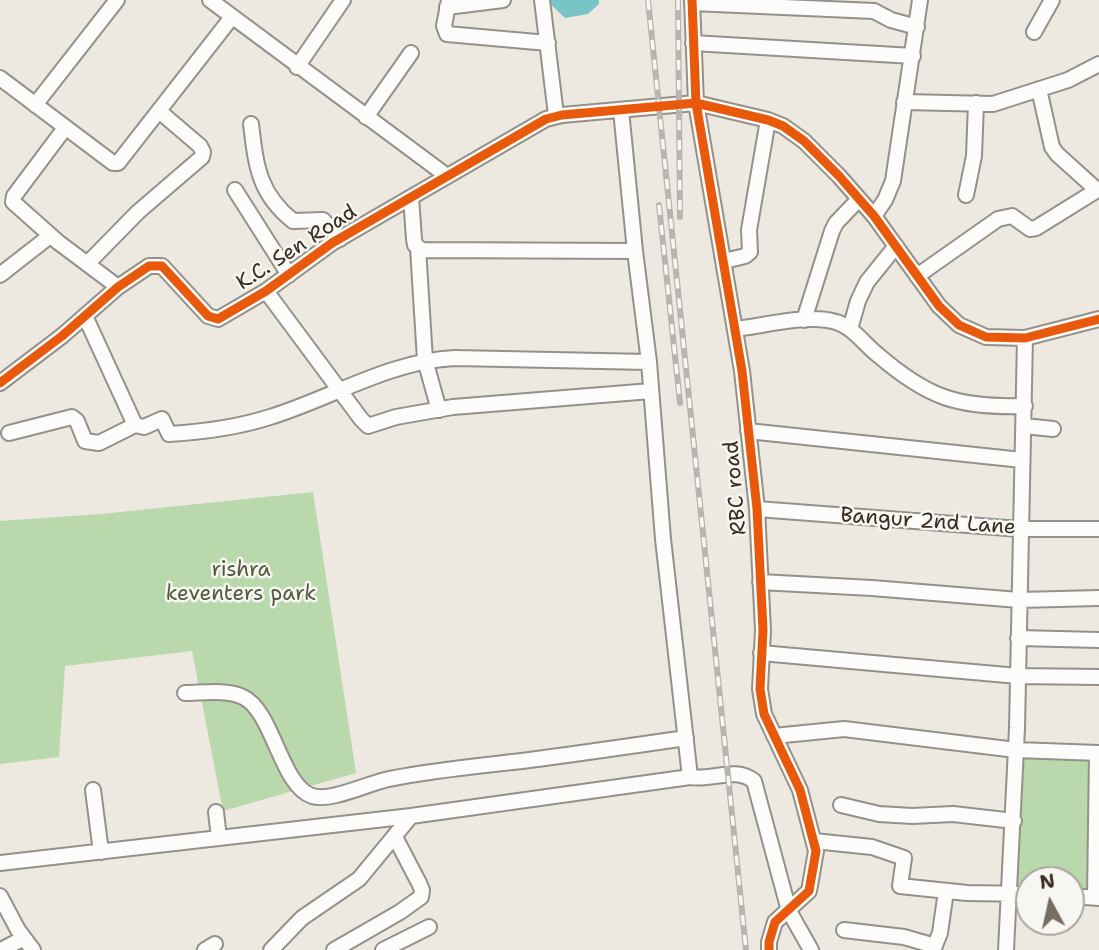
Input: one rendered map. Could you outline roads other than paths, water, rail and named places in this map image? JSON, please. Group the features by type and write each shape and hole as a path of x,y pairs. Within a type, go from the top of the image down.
{"street":[{"path":"35,105 117,0"},
{"path":"210,0 228,9 297,67 447,176"},
{"path":"297,67 343,0"},
{"path":"503,0 448,3 444,26 447,34 548,43"},
{"path":"542,0 556,115"},
{"path":"874,216 893,181 904,102 914,56 920,0"},
{"path":"1034,32 1052,0"},
{"path":"692,1 874,11 891,20 917,27"},
{"name":"RBC road","path":"692,1 696,103 735,329 757,509 763,630 760,689 764,714 800,790 816,851 809,891 775,922 769,950"},
{"path":"1,80 115,164 122,160 159,111 228,9"},
{"path":"693,43 914,56"},
{"path":"366,117 411,53"},
{"path":"904,102 993,104 1068,80 1099,64"},
{"path":"917,276 998,219 1012,216 1030,229 1036,228 1098,189 1057,155 1052,147 1040,89"},
{"name":"K.C. Sen Road","path":"0,383 145,268 158,264 215,320 267,291 340,239 556,115 696,103 783,126 816,151 874,216 939,306 959,325 986,337 1025,338 1099,319"},
{"path":"966,195 974,156 976,103"},
{"path":"621,110 649,362 663,539 690,777"},
{"path":"87,264 138,212 202,157 200,146 159,111"},
{"path":"724,261 750,253 750,230 768,120"},
{"path":"251,124 257,169 268,195 293,220 323,219 340,239"},
{"path":"65,128 12,198 15,206 50,236 118,287"},
{"path":"235,190 289,275"},
{"path":"411,197 414,239 418,248 425,360 439,410"},
{"path":"804,320 832,231 836,223 859,199"},
{"path":"0,275 50,236"},
{"path":"850,329 867,282 896,246"},
{"path":"418,248 635,251"},
{"path":"267,291 368,426 396,417 439,410 651,391"},
{"path":"85,316 135,425"},
{"path":"735,329 804,320 836,321 850,329 878,356 924,390 957,401 981,405 1025,405"},
{"path":"1006,950 1014,821 1025,338"},
{"path":"9,433 72,417 77,421 85,441 93,443 135,425 144,427 162,419 166,433 171,435 253,422 425,360 455,358 649,362"},
{"path":"1024,426 1053,429"},
{"path":"748,431 1022,460"},
{"name":"Bangur 2nd Lane","path":"757,509 1020,529 1099,529"},
{"path":"760,582 873,587 1019,600 1099,598"},
{"path":"1018,638 1099,640"},
{"path":"761,653 1018,676 1099,677"},
{"path":"185,693 228,693 243,696 261,716 293,779 312,796 332,796 389,779 686,738"},
{"path":"774,736 844,729 1016,750 1098,753 1097,897"},
{"path":"0,863 411,816 690,777 700,779 737,774 746,775 754,781 789,911 811,950"},
{"path":"93,790 101,852"},
{"path":"841,805 880,814 912,817 953,814 1014,821"},
{"path":"216,812 219,838"},
{"path":"271,950 302,918 359,879 411,816"},
{"path":"334,950 421,897 419,883 394,837"},
{"path":"814,841 872,847 904,858 900,887 1015,893"},
{"path":"844,930 904,937 934,948 940,933 946,891"},
{"path":"1,901 33,950"},
{"path":"383,950 429,928"},
{"path":"1,950 24,938"}],"water":[{"path":"546,0 599,0 599,4 588,14 565,18"}],"railway":[{"path":"648,0 746,950"},
{"path":"678,0 680,217"},
{"path":"659,205 680,403"}],"park label":[{"name":"rishra keventers park","path":"241,583"}]}
